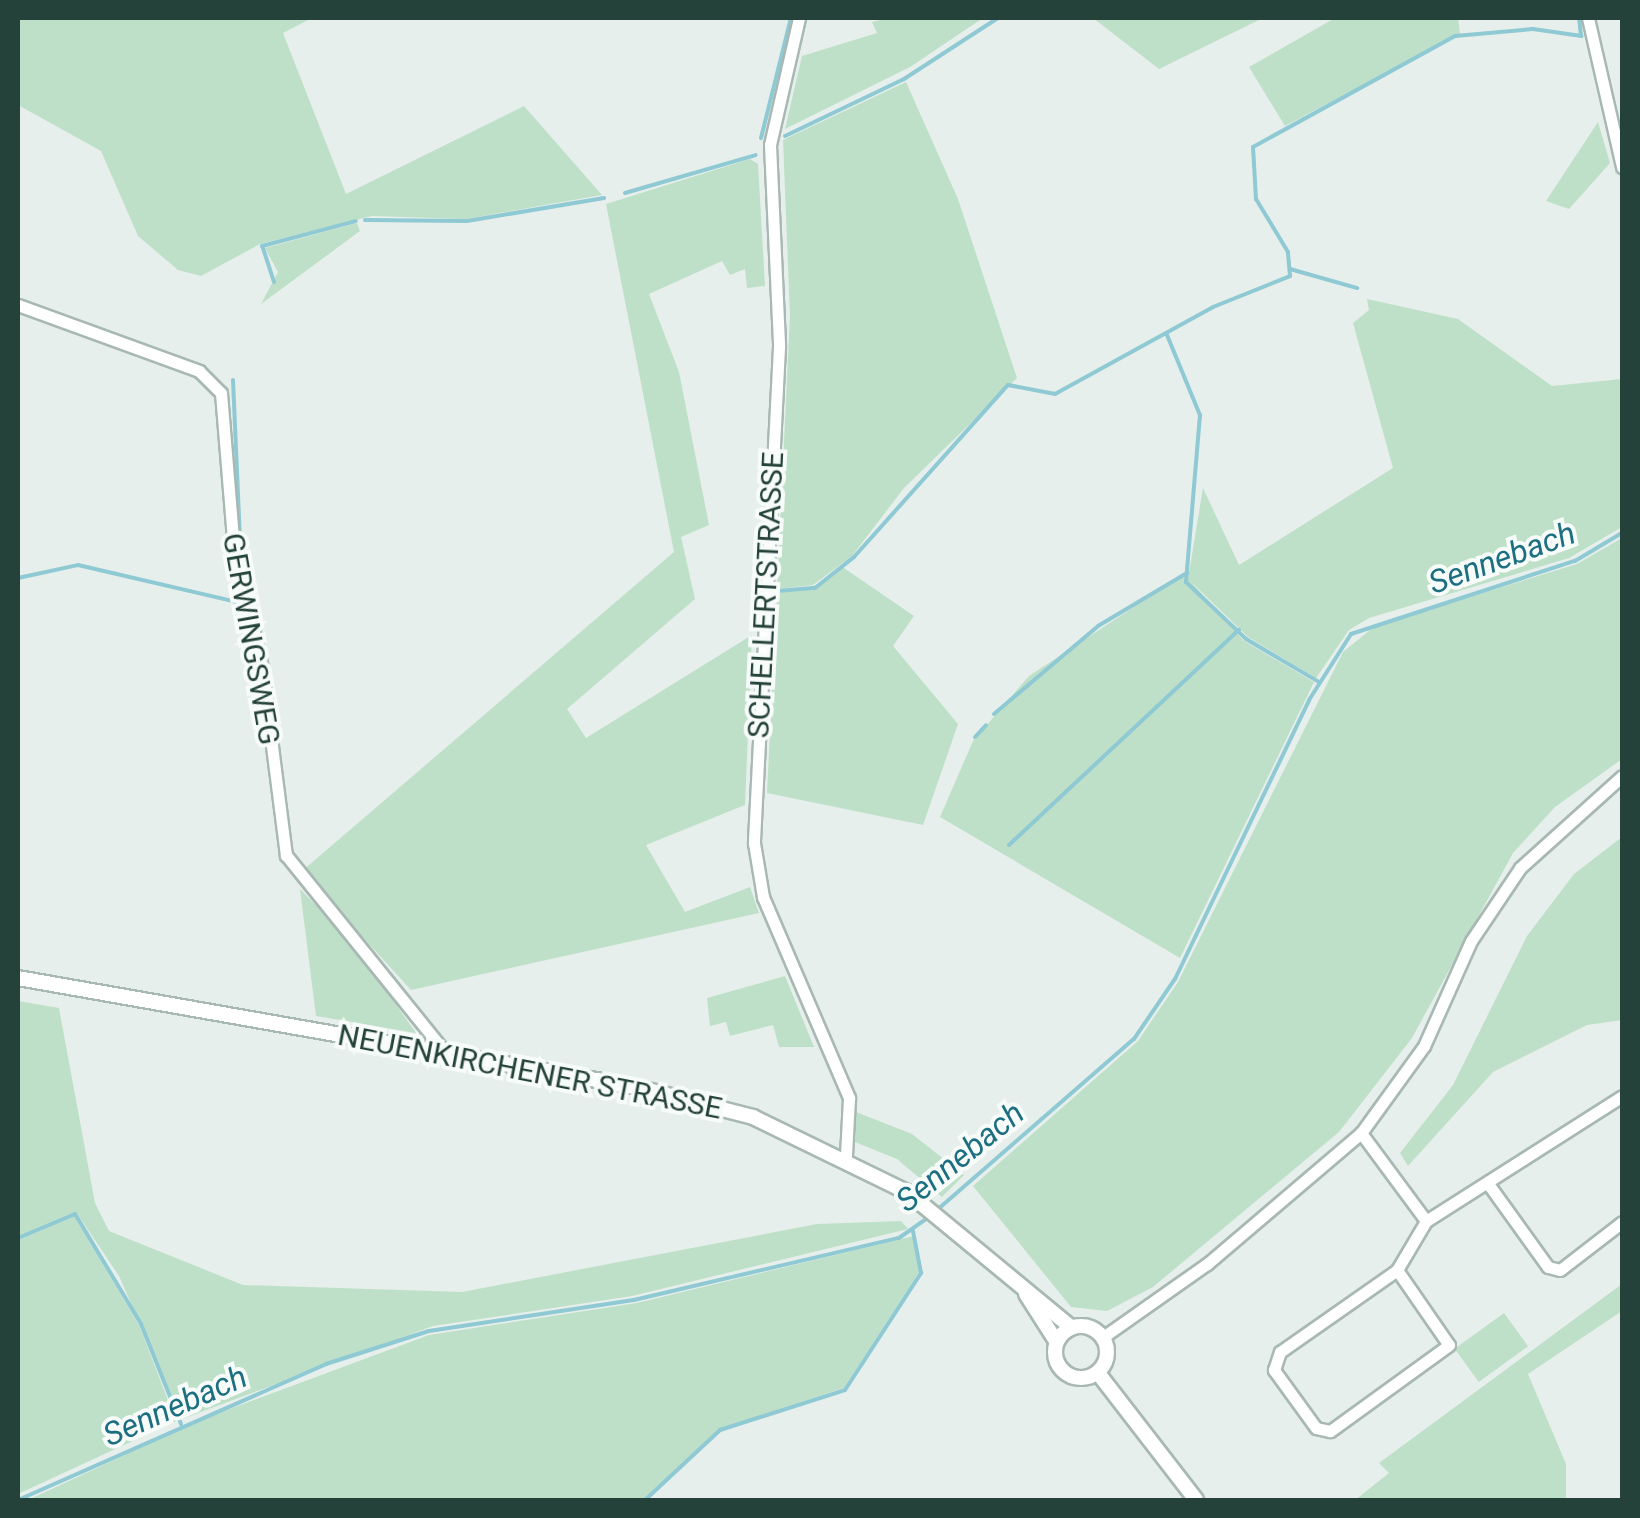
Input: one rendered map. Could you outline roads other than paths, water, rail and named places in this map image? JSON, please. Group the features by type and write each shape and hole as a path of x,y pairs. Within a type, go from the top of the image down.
{"street":[{"name":"SCHELLERTSTRASSE","path":"798,18 770,145 779,347 754,844 763,897 850,1098 846,1156"},
{"path":"1588,18 1622,167"},
{"name":"GERWINGSWEG","path":"18,304 216,385 286,855 445,1052"},
{"path":"1196,1500 1098,1373 1103,1336 1208,1264 1361,1134 1424,1046 1471,942 1520,868 1622,776"},
{"name":"NEUENKIRCHENER STRASSE","path":"18,978 681,1096 846,1156 928,1207 1071,1327"},
{"path":"1397,1270 1448,1345 1330,1431 1316,1428 1274,1370 1280,1352 1397,1270 1426,1220 1489,1185 1598,1104 1622,1096"},
{"path":"1361,1134 1426,1220"},
{"path":"1489,1185 1548,1267 1560,1270 1622,1222"},
{"name":"NEUENKIRCHENER STRASSE","path":"1002,1266 1056,1341 1064,1373 1098,1373"},
{"path":"1056,1341 1071,1327 1103,1336"}],"waterway":[{"path":"761,138 791,18"},
{"path":"785,136 904,79 998,18"},
{"path":"778,591 815,588 854,557 1008,385 1055,394 1213,307 1290,276 1288,252 1256,199 1253,147 1455,36 1533,29 1581,36 1579,18"},
{"path":"625,193 756,155"},
{"path":"365,220 467,221 604,198"},
{"path":"274,282 262,246 356,221"},
{"path":"1290,269 1357,288"},
{"path":"1167,335 1200,415 1186,582 1246,639 1319,682"},
{"path":"233,380 240,538 274,717"},
{"name":"Sennebach","path":"937,1210 1134,1039 1175,979 1309,700 1351,634 1575,561 1622,533"},
{"path":"18,578 78,565 241,603"},
{"path":"994,714 1098,626 1187,573"},
{"path":"1009,845 1239,630"},
{"path":"975,737 986,725"},
{"path":"18,1238 75,1214 141,1324 181,1424"},
{"name":"Sennebach","path":"18,1500 326,1364 429,1331 634,1300 899,1238 930,1216"},
{"path":"645,1500 720,1430 845,1390 921,1273 913,1231"}]}
